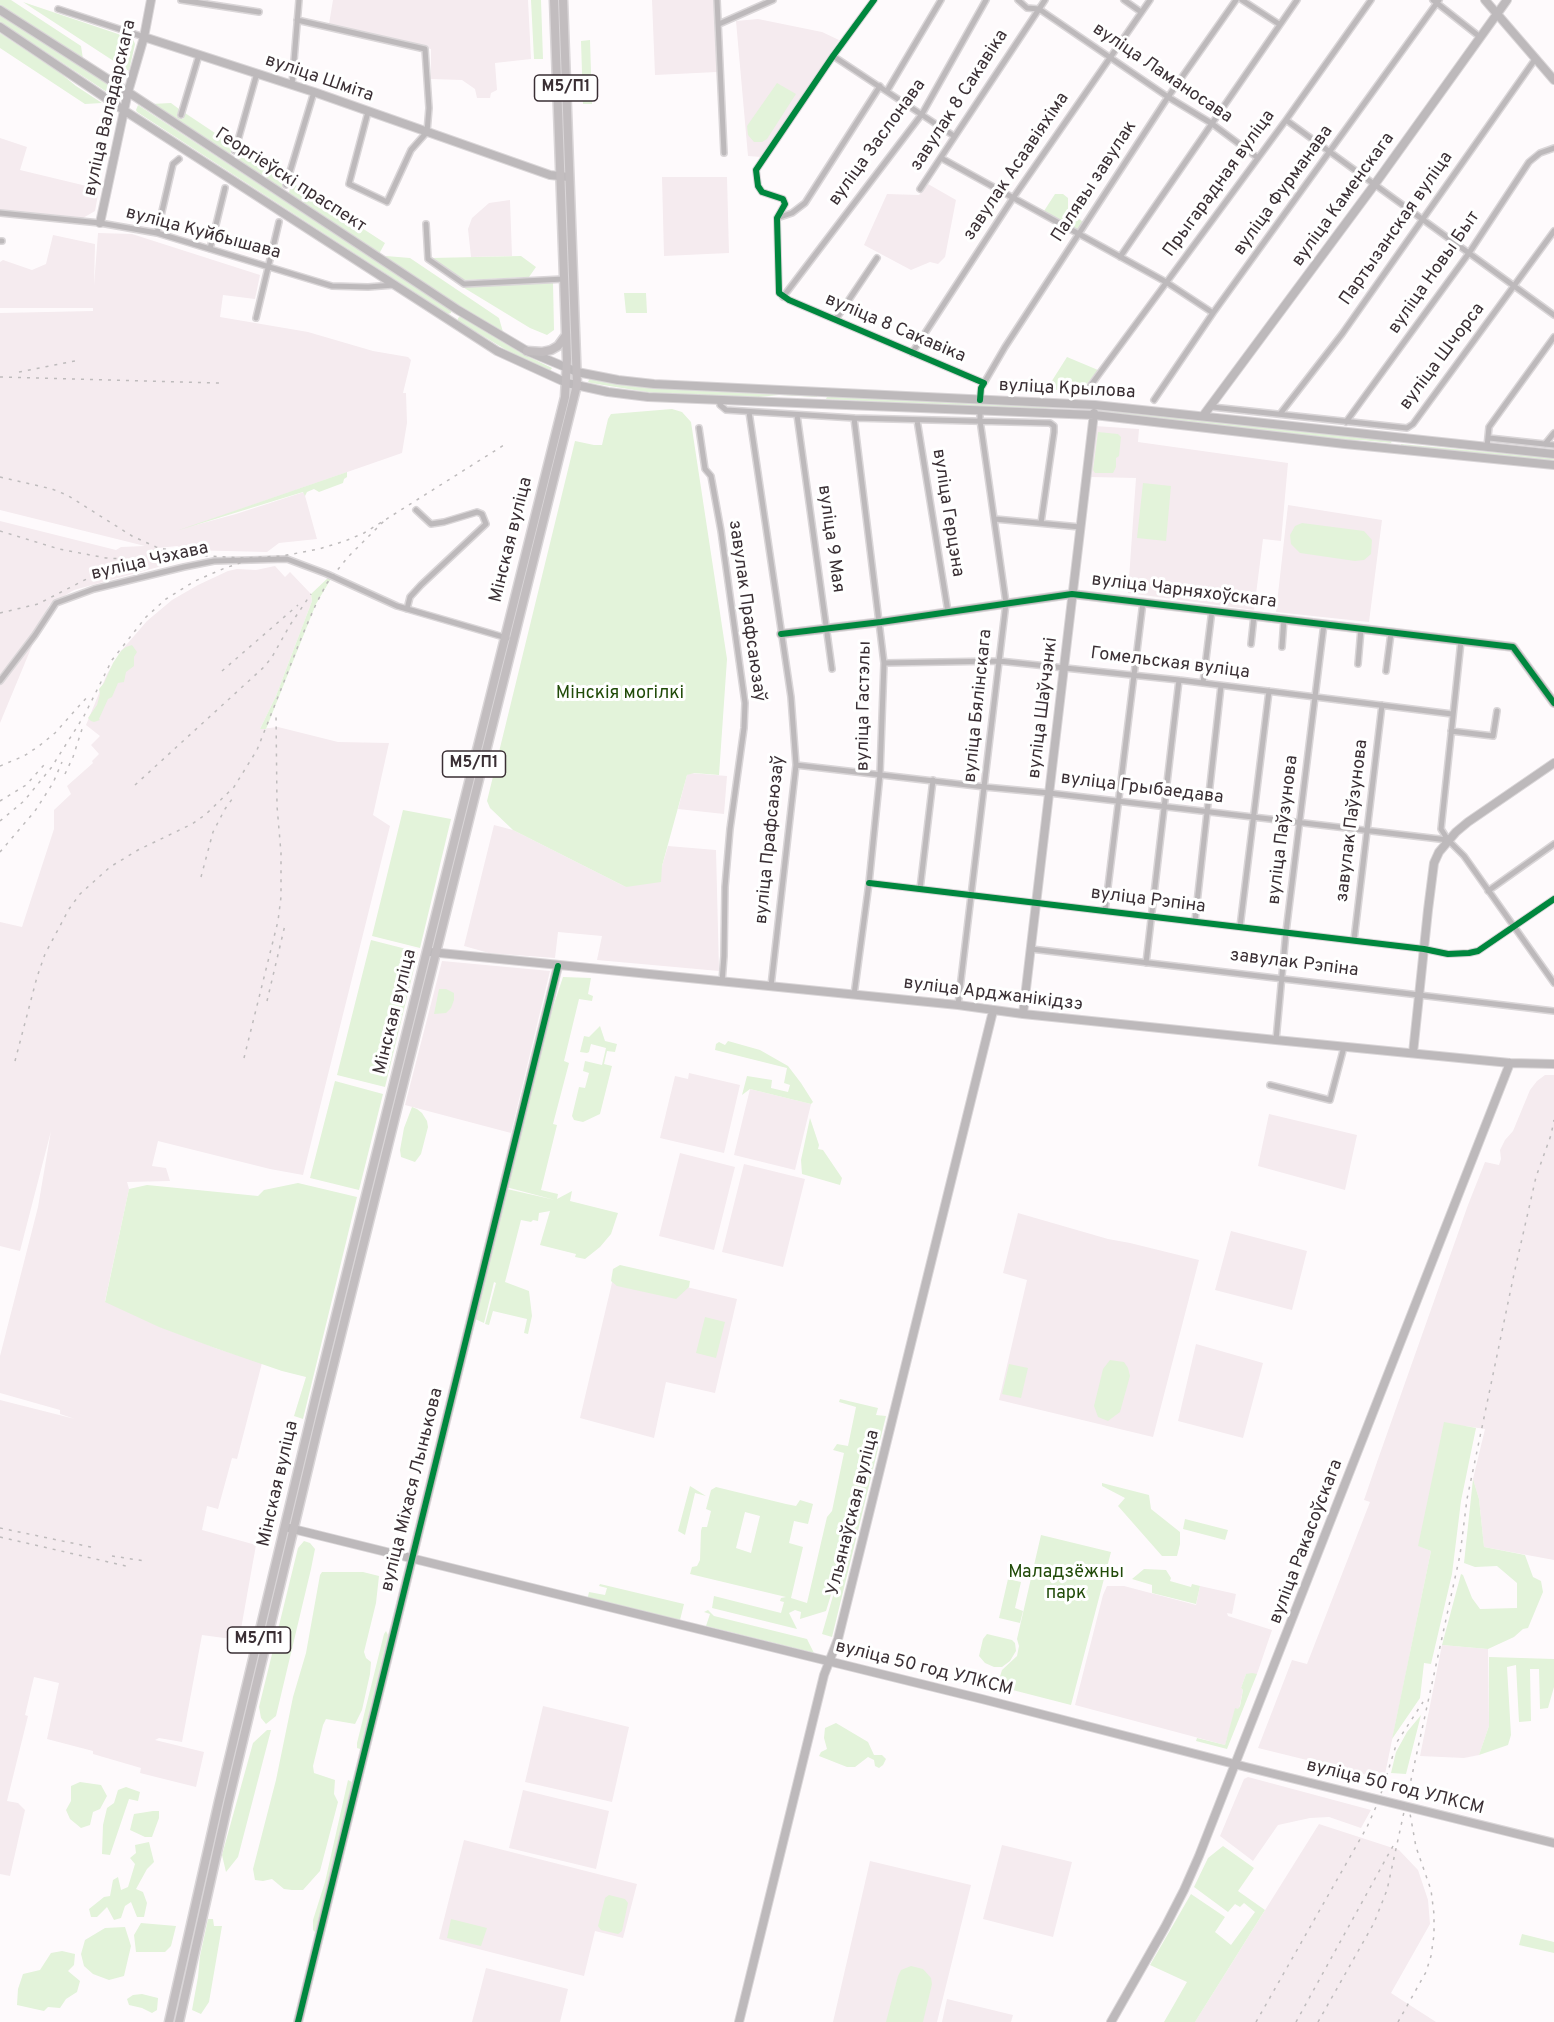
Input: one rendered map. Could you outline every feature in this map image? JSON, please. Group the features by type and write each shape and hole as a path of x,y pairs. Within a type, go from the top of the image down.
{"main road":[{"name":"вуліца Валадарскага","path":"100,223 151,0"},
{"name":"Мінская вуліца","path":"179,2022 314,1425 577,385 554,0"},
{"name":"Мінская вуліца","path":"433,952 505,637 567,383 564,279 563,0"},
{"path":"1485,0 1554,80"},
{"name":"вуліца Каменскага","path":"1203,416 1212,407 1375,184 1507,0"},
{"name":"Георгіеўскі праспект","path":"0,10 129,92 458,310 527,351 577,372"},
{"name":"Георгіеўскі праспект","path":"0,27 125,111 497,351 567,383 577,385"},
{"name":"вуліца Шміта","path":"144,37 314,92 550,175 565,177"},
{"path":"451,321 458,310"},
{"path":"527,351 551,350 560,344 566,334"},
{"name":"вуліца Крылова","path":"577,372 654,384 1095,405 1554,454"},
{"name":"вуліца Крылова","path":"577,385 634,395 1094,415 1554,465"},
{"path":"821,403 822,392"},
{"name":"вуліца Шаўчэнкі","path":"1023,1014 1095,405"},
{"path":"1395,449 1398,438"},
{"name":"вуліца Чарняхоўскага","path":"781,634 1072,594 1513,647 1553,698"},
{"path":"1413,1053 1434,863 1439,852 1448,840 1468,822 1554,763"},
{"name":"вуліца Арджанікідзэ","path":"433,952 1344,1047 1510,1063 1554,1064"},
{"name":"вуліца Міхася Лынькова","path":"298,2022 558,966"},
{"name":"Ульянаўская вуліца","path":"739,2022 824,1675 838,1639 873,1500 993,1011"},
{"name":"вуліца Ракасоўскага","path":"1111,2022 1184,1890 1236,1764 1510,1063"},
{"name":"Мінская вуліца","path":"169,2022 219,1801 290,1528"},
{"name":"вуліца 50 год УЛКСМ","path":"290,1528 1554,1843"}],"street":[{"path":"181,0 259,12"},
{"path":"292,85 299,0"},
{"path":"717,0 724,153"},
{"path":"719,24 773,0"},
{"path":"781,295 777,218 785,204 783,199 762,192 756,179 756,170 874,0"},
{"path":"887,91 941,0"},
{"name":"вуліца Заслонава","path":"781,295 922,114 986,0"},
{"name":"вуліца Ламаносава","path":"1018,0 1027,8 1039,9 1168,97 1211,123 1258,158"},
{"name":"завулак 8 Сакавіка","path":"920,189 1045,0"},
{"path":"1124,0 1141,12"},
{"name":"завулак Асаавіяхіма","path":"912,353 1013,198 1150,0"},
{"name":"Палявы завулак","path":"984,383 1005,346 1168,97 1236,0"},
{"path":"1242,0 1279,24"},
{"path":"1120,257 1297,0"},
{"name":"Прыгарадная вуліца","path":"1091,385 1286,120 1371,0"},
{"path":"1436,1 1479,37"},
{"name":"вуліца Фурманава","path":"1154,400 1213,313 1436,1"},
{"name":"вуліца Шміта","path":"58,9 144,37"},
{"path":"297,20 425,49 429,108 427,132 411,150 387,202 349,184 368,111"},
{"path":"181,115 199,55"},
{"path":"833,56 954,136"},
{"name":"Партызанская вуліца","path":"1283,415 1536,58"},
{"path":"235,151 257,73"},
{"path":"777,218 792,213 805,203 880,86"},
{"path":"286,185 314,92"},
{"path":"1286,120 1554,315"},
{"name":"вуліца Новы Быт","path":"1346,422 1469,253 1529,162 1540,153 1554,148"},
{"path":"941,158 1166,282 1213,313"},
{"path":"157,233 173,164 179,159"},
{"path":"210,249 225,188"},
{"name":"вуліца Куйбышава","path":"0,213 100,223 157,233 332,286 396,285"},
{"path":"256,318 279,222"},
{"path":"426,224 428,259 464,284 564,279"},
{"name":"вуліца Шчорса","path":"1212,407 1407,428 1413,424 1554,231"},
{"path":"836,319 877,258"},
{"name":"вуліца 8 Сакавіка","path":"781,295 984,383"},
{"path":"1487,447 1489,427 1554,337"},
{"path":"980,400 984,383"},
{"path":"719,399 720,405 726,411 854,418 1050,423 1054,426 1054,432 1041,523"},
{"name":"вуліца Бялінскага","path":"958,1005 1006,603 980,411"},
{"name":"вуліца Прафсаюзаў","path":"749,412 792,697 796,765 771,986"},
{"name":"вуліца 9 Мая","path":"797,415 832,669"},
{"path":"1283,415 1297,427"},
{"name":"вуліца Гастэлы","path":"854,418 881,622 884,663 880,774 869,883 854,995"},
{"name":"вуліца Герцэна","path":"917,420 948,612"},
{"name":"завулак Прафсаюзаў","path":"699,428 705,469 711,476 721,531 745,703 725,887 722,982"},
{"path":"1545,444 1554,433"},
{"path":"1489,438 1554,445"},
{"path":"407,609 410,597 421,585 486,524 483,514 477,512 431,524 416,510"},
{"path":"994,519 1080,527"},
{"name":"вуліца Чэхава","path":"0,681 56,603 94,589 214,561 286,559 407,609 514,640"},
{"path":"1105,911 1143,602"},
{"path":"1203,683 1212,610"},
{"path":"1251,644 1254,616"},
{"path":"1282,647 1284,619"},
{"name":"вуліца Паўзунова","path":"1276,1040 1286,932 1324,624"},
{"path":"1358,664 1361,629"},
{"path":"1386,671 1391,633"},
{"path":"1461,641 1441,829 1448,840 1464,856 1554,982"},
{"name":"Гомельская вуліца","path":"884,663 999,661 1179,680 1452,714"},
{"path":"1146,963 1179,680"},
{"path":"1195,921 1221,686"},
{"path":"1240,927 1269,691"},
{"name":"завулак Паўзунова","path":"1354,940 1382,705"},
{"path":"1450,731 1493,736 1497,711"},
{"name":"вуліца Грыбаедава","path":"796,765 1448,840"},
{"path":"920,889 933,780"},
{"path":"1488,891 1554,844"},
{"name":"вуліца Рэпіна","path":"869,883 1354,940 1448,954 1478,951 1554,899"},
{"name":"завулак Рэпіна","path":"1031,949 1554,1011"},
{"path":"1270,1085 1330,1100 1344,1047"}],"shaded area":[{"path":"333,0 528,0 531,59 495,63 497,90 491,93 490,98 477,98 475,89 462,80 431,79 431,49 329,24"},
{"path":"652,0 714,0 717,72 655,75"},
{"path":"758,19 822,32 839,40 761,157 748,156 736,21"},
{"path":"0,138 27,147 20,170 99,189 95,211 83,218 0,210"},
{"path":"662,177 727,177 729,253 664,256"},
{"path":"928,184 956,200 945,257 938,264 930,262 911,270 864,245 887,194 919,195"},
{"path":"510,200 512,256 471,257 468,229 472,218 489,203"},
{"path":"98,233 132,234 260,275 255,299 223,295 220,317 308,332 373,351 408,357 411,360 403,393 406,393 407,423 402,453 192,526 304,492 317,539 279,543 267,552 187,550 177,546 158,548 165,552 162,566 74,590 49,605 0,723 0,521 116,550 121,547 145,546 0,510 0,313 93,311 93,308 0,308 0,262 3,260 32,270 46,264 53,235 95,244 94,286"},
{"path":"1095,426 1139,429 1138,442 1288,463 1281,541 1263,539 1254,610 1128,593 1136,478 1091,477"},
{"path":"1288,505 1382,520 1369,622 1276,612"},
{"path":"275,566 285,577 290,572 311,594 312,601 276,696 260,729 278,727 338,742 389,743 373,815 390,826 303,1175 158,1141 152,1166 166,1168 170,1181 127,1182 129,1189 105,1301 215,1348 262,1363 237,1459 232,1458 218,1509 207,1506 202,1530 256,1545 239,1640 202,1635 182,1742 159,1738 155,1740 204,1752 196,1787 140,1773 141,1768 93,1754 93,1751 47,1739 59,1683 34,1677 25,1715 28,1716 7,1801 18,1803 25,1810 10,1876 0,1874 0,1400 75,1419 60,1414 60,1410 0,1393 0,1356 38,1207 51,1131 20,1251 0,1246 0,922 22,927 54,829 54,810 71,794 67,786 93,763 92,761 99,754 91,745 100,736 86,725 107,674 121,651 147,621 172,600 198,585 228,571 256,570"},
{"path":"690,773 727,776 724,814 678,809 687,775"},
{"path":"494,825 513,830 626,887 662,866 668,846 716,850 719,971 597,960 602,936 558,932 555,958 489,953 464,946"},
{"path":"442,961 550,971 511,1133 405,1105"},
{"path":"689,1073 740,1085 724,1153 660,1138 675,1076 688,1079"},
{"path":"1545,1075 1554,1075 1554,1560 1484,1547 1479,1499 1473,1479 1485,1429 1465,1426 1419,1546 1431,1551 1384,1779 1258,1748 1292,1660 1307,1664 1370,1502 1364,1500 1485,1162 1499,1165 1500,1150 1513,1131 1530,1090"},
{"path":"750,1089 811,1104 795,1170 734,1155"},
{"path":"1269,1114 1357,1135 1345,1190 1258,1166"},
{"path":"680,1153 735,1167 714,1250 659,1236"},
{"path":"744,1164 805,1179 783,1267 722,1252"},
{"path":"1018,1213 1108,1239 1199,1260 1153,1437 999,1400 1027,1280 1003,1273"},
{"path":"1231,1231 1307,1251 1292,1310 1215,1290"},
{"path":"615,1270 737,1299 715,1393 666,1382 654,1438 580,1418"},
{"path":"1196,1344 1263,1363 1243,1438 1178,1421"},
{"path":"1107,1586 1124,1586 1196,1605 1200,1586 1236,1594 1232,1614 1227,1613 1228,1616 1272,1630 1257,1674 1246,1674 1241,1688 1243,1690 1239,1709 1236,1709 1225,1745 1075,1705"},
{"path":"1442,1645 1488,1649 1489,1726 1479,1755 1464,1758 1420,1756"},
{"path":"543,1706 629,1727 612,1802 525,1782"},
{"path":"1248,1777 1371,1810 1361,1828 1329,1817 1310,1818 1278,1825 1253,1861 1220,1836 1244,1779"},
{"path":"523,1790 609,1811 596,1869 509,1848"},
{"path":"1319,1824 1399,1850 1418,1870 1428,1900 1430,1924 1391,1993 1436,2022 1195,2022"},
{"path":"464,1840 637,1884 623,1938 595,1931 584,1976 439,1939"},
{"path":"1002,1845 1072,1862 1053,1937 983,1919"},
{"path":"870,1861 971,1885 937,2022 833,2022"},
{"path":"486,1968 568,1989 560,2022 472,2022"},
{"path":"947,1999 1013,2015 1011,2022 942,2022"}],"green space":[{"path":"0,0 11,0 81,46 83,59 0,5"},
{"path":"531,0 541,0 543,59 534,59"},
{"path":"23,2 133,39 135,44 129,71"},
{"path":"0,14 115,89 118,94 113,96 0,22"},
{"path":"0,33 102,103 85,104 0,48"},
{"path":"590,40 592,104 583,104 581,41"},
{"path":"777,83 796,94 767,139 754,142 748,135 747,126"},
{"path":"171,103 179,109 177,116 183,119 185,113 233,145 230,155 238,160 241,155 238,153 240,149 284,178 282,188 289,193 291,182 385,243 379,254 151,104"},
{"path":"138,105 451,310 451,313 448,314 137,112"},
{"path":"1055,194 1063,194 1068,198 1068,209 1083,222 1078,230 1044,211"},
{"path":"386,256 410,258 499,318 503,332 496,330"},
{"path":"521,256 536,267 529,277 464,280 432,258"},
{"path":"553,282 554,330 547,335 530,328 461,286"},
{"path":"624,293 646,293 647,313 626,313"},
{"path":"461,316 521,353 552,368 550,371 518,357 458,321"},
{"path":"1067,357 1098,370 1081,391 1013,388 1024,379 1048,387"},
{"path":"590,378 637,386 817,395 817,397 653,393 591,383 588,382"},
{"path":"827,397 1088,408 1032,410 826,399"},
{"name":"Мінскія могілкі","path":"672,409 682,412 691,422 727,659 719,775 694,773 687,775 662,866 661,882 626,887 513,830 490,808 487,801 575,441 602,445 611,414"},
{"path":"1100,410 1392,441 1391,443 1347,440 1100,412"},
{"path":"1098,432 1118,434 1121,437 1119,456 1116,458 1113,473 1095,473 1093,470"},
{"path":"1401,445 1554,458 1554,462"},
{"path":"347,472 343,483 319,492 314,489 307,492 305,496 303,492 176,531"},
{"path":"1143,483 1171,486 1166,541 1137,538"},
{"path":"1302,523 1364,531 1372,540 1371,554 1364,560 1355,561 1300,553 1291,544 1290,535 1295,526"},
{"path":"330,576 332,577 316,604 266,729 260,729 276,696 312,601 311,594"},
{"path":"132,645 137,652 134,657 134,666 126,672 124,682 118,683 112,697 108,699 100,720 91,721 88,718 97,705 99,689 113,663 121,651"},
{"path":"403,810 451,819 420,948 372,936"},
{"path":"371,940 418,952 385,1087 337,1075"},
{"path":"563,977 591,978 588,994 593,996 592,1001 579,999 564,1061 569,1063 553,1124 557,1125 541,1190 558,1194 557,1199 572,1191 570,1201 618,1213 611,1234 585,1259 575,1257 576,1254 540,1245 550,1211 539,1213 538,1221 521,1220 505,1282 529,1291 532,1316 528,1334 524,1333 527,1319 493,1311 489,1325 485,1324 496,1283 494,1282 484,1323 475,1319 507,1189 555,1200 506,1187 547,1025"},
{"path":"439,989 446,989 454,993 454,1000 446,1013 434,1014"},
{"path":"600,1026 605,1041 617,1044 615,1052 607,1051 604,1064 612,1066 600,1114 583,1122 574,1120 572,1116 579,1087 585,1088 589,1073 583,1071 585,1061 602,1065 606,1048 591,1044 589,1052 580,1052 584,1036 589,1037"},
{"path":"728,1041 760,1050 788,1066 813,1102 811,1104 750,1089 742,1095 747,1076 772,1080 771,1088 788,1092 790,1085 784,1083 787,1068 715,1050 716,1044 719,1042 725,1045"},
{"path":"335,1081 383,1094 359,1190 310,1178"},
{"path":"412,1107 422,1113 428,1127 421,1154 415,1162 401,1157 400,1150 404,1128"},
{"path":"810,1118 819,1145 818,1149 823,1150 842,1178 840,1185 802,1174 801,1160"},
{"path":"298,1183 357,1197 303,1419 294,1416 306,1377 215,1348 159,1327 105,1302 129,1189 147,1185 258,1196 264,1190"},
{"path":"620,1265 690,1281 689,1287 676,1299 617,1286 611,1281 613,1269"},
{"path":"705,1317 725,1322 716,1358 696,1353"},
{"path":"1110,1360 1124,1362 1130,1376 1120,1412 1108,1421 1098,1417 1094,1406 1103,1369"},
{"path":"1009,1364 1028,1368 1021,1398 1002,1394"},
{"path":"840,1399 878,1408 876,1415 886,1416 832,1637 822,1634 837,1582 863,1470 826,1611 800,1619 801,1612 795,1610 789,1613 797,1629 712,1608 714,1596 781,1613 784,1602 780,1601 781,1598 786,1597 690,1574 692,1567 697,1566 700,1560 701,1531 702,1527 707,1527 711,1511 706,1509 711,1490 716,1487 796,1506 800,1500 813,1504 808,1524 794,1521 789,1543 803,1547 791,1598 807,1603 827,1517 832,1511 844,1453 833,1450 837,1444 848,1446 856,1407 839,1402","holes":["745,1512 760,1516 751,1553 736,1548"]},
{"path":"1444,1422 1476,1428 1461,1501 1452,1574 1431,1664 1424,1663 1420,1698 1392,1739 1431,1551 1418,1546"},
{"path":"1473,1479 1479,1499 1484,1547 1525,1555 1533,1577 1541,1581 1543,1592 1528,1628 1488,1649 1442,1645 1461,1574 1480,1609 1517,1608 1517,1583 1497,1566 1475,1567 1464,1563"},
{"path":"1102,1483 1149,1495 1151,1509 1180,1532 1177,1556 1162,1556 1118,1506 1125,1498 1102,1486"},
{"path":"690,1486 706,1496 695,1493 685,1535 678,1531"},
{"path":"1185,1519 1228,1530 1225,1540 1183,1529"},
{"name":"Маладзёжны парк","path":"1041,1535 1111,1552 1071,1705 997,1686 1002,1670 1017,1656 1019,1646 1017,1639"},
{"path":"304,1541 310,1543 315,1549 311,1569 276,1716 266,1724 261,1718 259,1707 298,1548"},
{"path":"1144,1569 1166,1570 1171,1578 1170,1581 1191,1587 1192,1584 1200,1586 1196,1604 1152,1593 1152,1585 1132,1579"},
{"path":"322,1572 363,1572 379,1576 376,1603 364,1652 366,1658 371,1662 370,1674 362,1710 355,1724 326,1719 323,1725 313,1766 314,1773 335,1780 334,1794 338,1802 320,1871 303,1890 292,1890 284,1889 272,1879 255,1880 253,1869 276,1780 293,1697 306,1653"},
{"path":"1008,1579 1021,1582 1015,1608 1023,1611 1020,1623 999,1618"},
{"path":"600,1584 684,1604 679,1624 617,1609 615,1604 603,1601 598,1604 587,1601 589,1592 605,1595 607,1588 599,1586"},
{"path":"708,1610 714,1616 807,1639 814,1653 706,1626 710,1614 704,1612"},
{"path":"386,1631 388,1635 360,1749 357,1748 357,1743"},
{"path":"987,1634 1012,1640 1015,1643 1016,1651 1010,1661 1002,1667 994,1667 985,1663 979,1656 983,1639"},
{"path":"1489,1657 1554,1659 1554,1687 1548,1708 1540,1709 1539,1669 1530,1669 1531,1721 1519,1722 1516,1665 1507,1667 1511,1735 1508,1745 1479,1755 1489,1726"},
{"path":"1246,1674 1257,1674 1227,1749 1196,1741 1197,1738 1225,1745 1235,1708 1238,1709 1240,1706 1243,1690 1241,1688"},
{"path":"1421,1715 1406,1774 1391,1773 1396,1752 1407,1732"},
{"path":"836,1723 868,1742 874,1755 882,1755 886,1759 883,1765 879,1768 875,1766 874,1760 868,1757 855,1767 847,1767 819,1756 827,1749 824,1738 825,1728"},
{"path":"267,1730 271,1730 238,1857 226,1872 222,1855 253,1743"},
{"path":"348,1780 352,1782 331,1876 315,1932 313,1920 325,1882"},
{"path":"80,1782 101,1785 107,1796 100,1809 93,1812 90,1825 81,1828 70,1819 66,1810 71,1801 71,1786"},
{"path":"126,1787 140,1792 138,1801 129,1799 110,1855 102,1854 103,1825 107,1808 114,1803 118,1790"},
{"path":"159,1811 159,1818 152,1837 145,1837 130,1830 134,1814"},
{"path":"149,1842 154,1862 147,1869 136,1889 143,1892 147,1903 144,1917 137,1917 131,1902 125,1906 121,1918 114,1920 107,1907 97,1917 91,1917 89,1909 104,1897 110,1896 113,1880 118,1877 121,1890 128,1887 135,1864 130,1858 136,1853 135,1845"},
{"path":"1223,1846 1254,1868 1238,1891 1265,1910 1195,2022 1164,2022 1187,1982 1150,1965 1191,1894 1225,1917 1215,1932 1231,1945 1255,1912 1244,1903 1240,1907 1235,1904 1228,1912 1194,1887 1208,1858"},
{"path":"609,1895 625,1899 628,1903 622,1931 618,1934 601,1930 598,1926 605,1898"},
{"path":"208,1919 213,1919 214,1926 222,1926 209,2002 201,2014 192,2010"},
{"path":"451,1919 487,1928 481,1946 447,1938"},
{"path":"141,1923 176,1926 171,1946 165,1952 136,1952 134,1935"},
{"path":"125,1927 131,1946 124,1976 109,1980 93,1974 84,1966 81,1954 85,1940 105,1928"},
{"path":"1522,1934 1554,1942 1554,1953 1519,1945"},
{"path":"62,1951 75,1954 74,1965 68,1971 80,1981 77,1992 66,1999 60,2008 48,2007 44,2011 17,2005 18,1989 23,1974 40,1970 51,1953"},
{"path":"911,1966 923,1969 931,1978 932,1984 923,2022 886,2022 898,1976 901,1970"},
{"path":"142,1994 158,1998 157,2010 152,2013 129,2005 127,1999 133,1995"}],"railway":[{"path":"19,372 80,360"},
{"path":"0,377 219,383"},
{"path":"0,613 38,604 106,569 149,557 174,554 243,558 282,556 345,541 364,533 504,445"},
{"path":"0,477 52,489 67,495 132,536 156,547 173,551"},
{"path":"15,1061 45,954 69,909 80,894 110,867 138,850 192,824 205,815 234,787 257,750 302,636 327,583 348,557 385,520"},
{"path":"0,531 59,549 106,558 125,559"},
{"path":"0,821 24,801 51,768 84,716 112,660 146,617 166,599 195,581 246,561"},
{"path":"135,785 264,667 311,594"},
{"path":"222,671 298,605"},
{"path":"0,766 24,756 39,746 55,733 88,696"},
{"path":"244,1058 278,921 281,897 276,714"},
{"path":"65,774 83,726"},
{"path":"0,852 35,811 53,783 62,762"},
{"path":"0,801 26,785 44,765"},
{"path":"201,877 213,832 235,795"},
{"path":"267,1001 285,925"},
{"path":"1318,2022 1374,1923 1387,1890 1460,1555 1467,1499 1514,1274 1536,1177 1554,1120"},
{"path":"0,1528 91,1547"},
{"path":"0,1537 126,1566"},
{"path":"112,1556 145,1561"},
{"path":"1256,2022 1367,1827 1379,1800 1397,1742 1423,1702"},
{"path":"1398,2022 1426,1972 1434,1935 1431,1890 1416,1847 1409,1808"},
{"path":"1296,2022 1393,1846"}],"cycle path":[{"path":"874,0 756,170 758,186 762,192 783,199 785,204 777,218 779,293 789,300 984,383 980,400"},
{"path":"781,634 1072,594 1513,647 1554,703"},
{"path":"869,883 1424,949 1448,954 1478,951 1554,899"},
{"path":"298,2022 558,966"}]}
